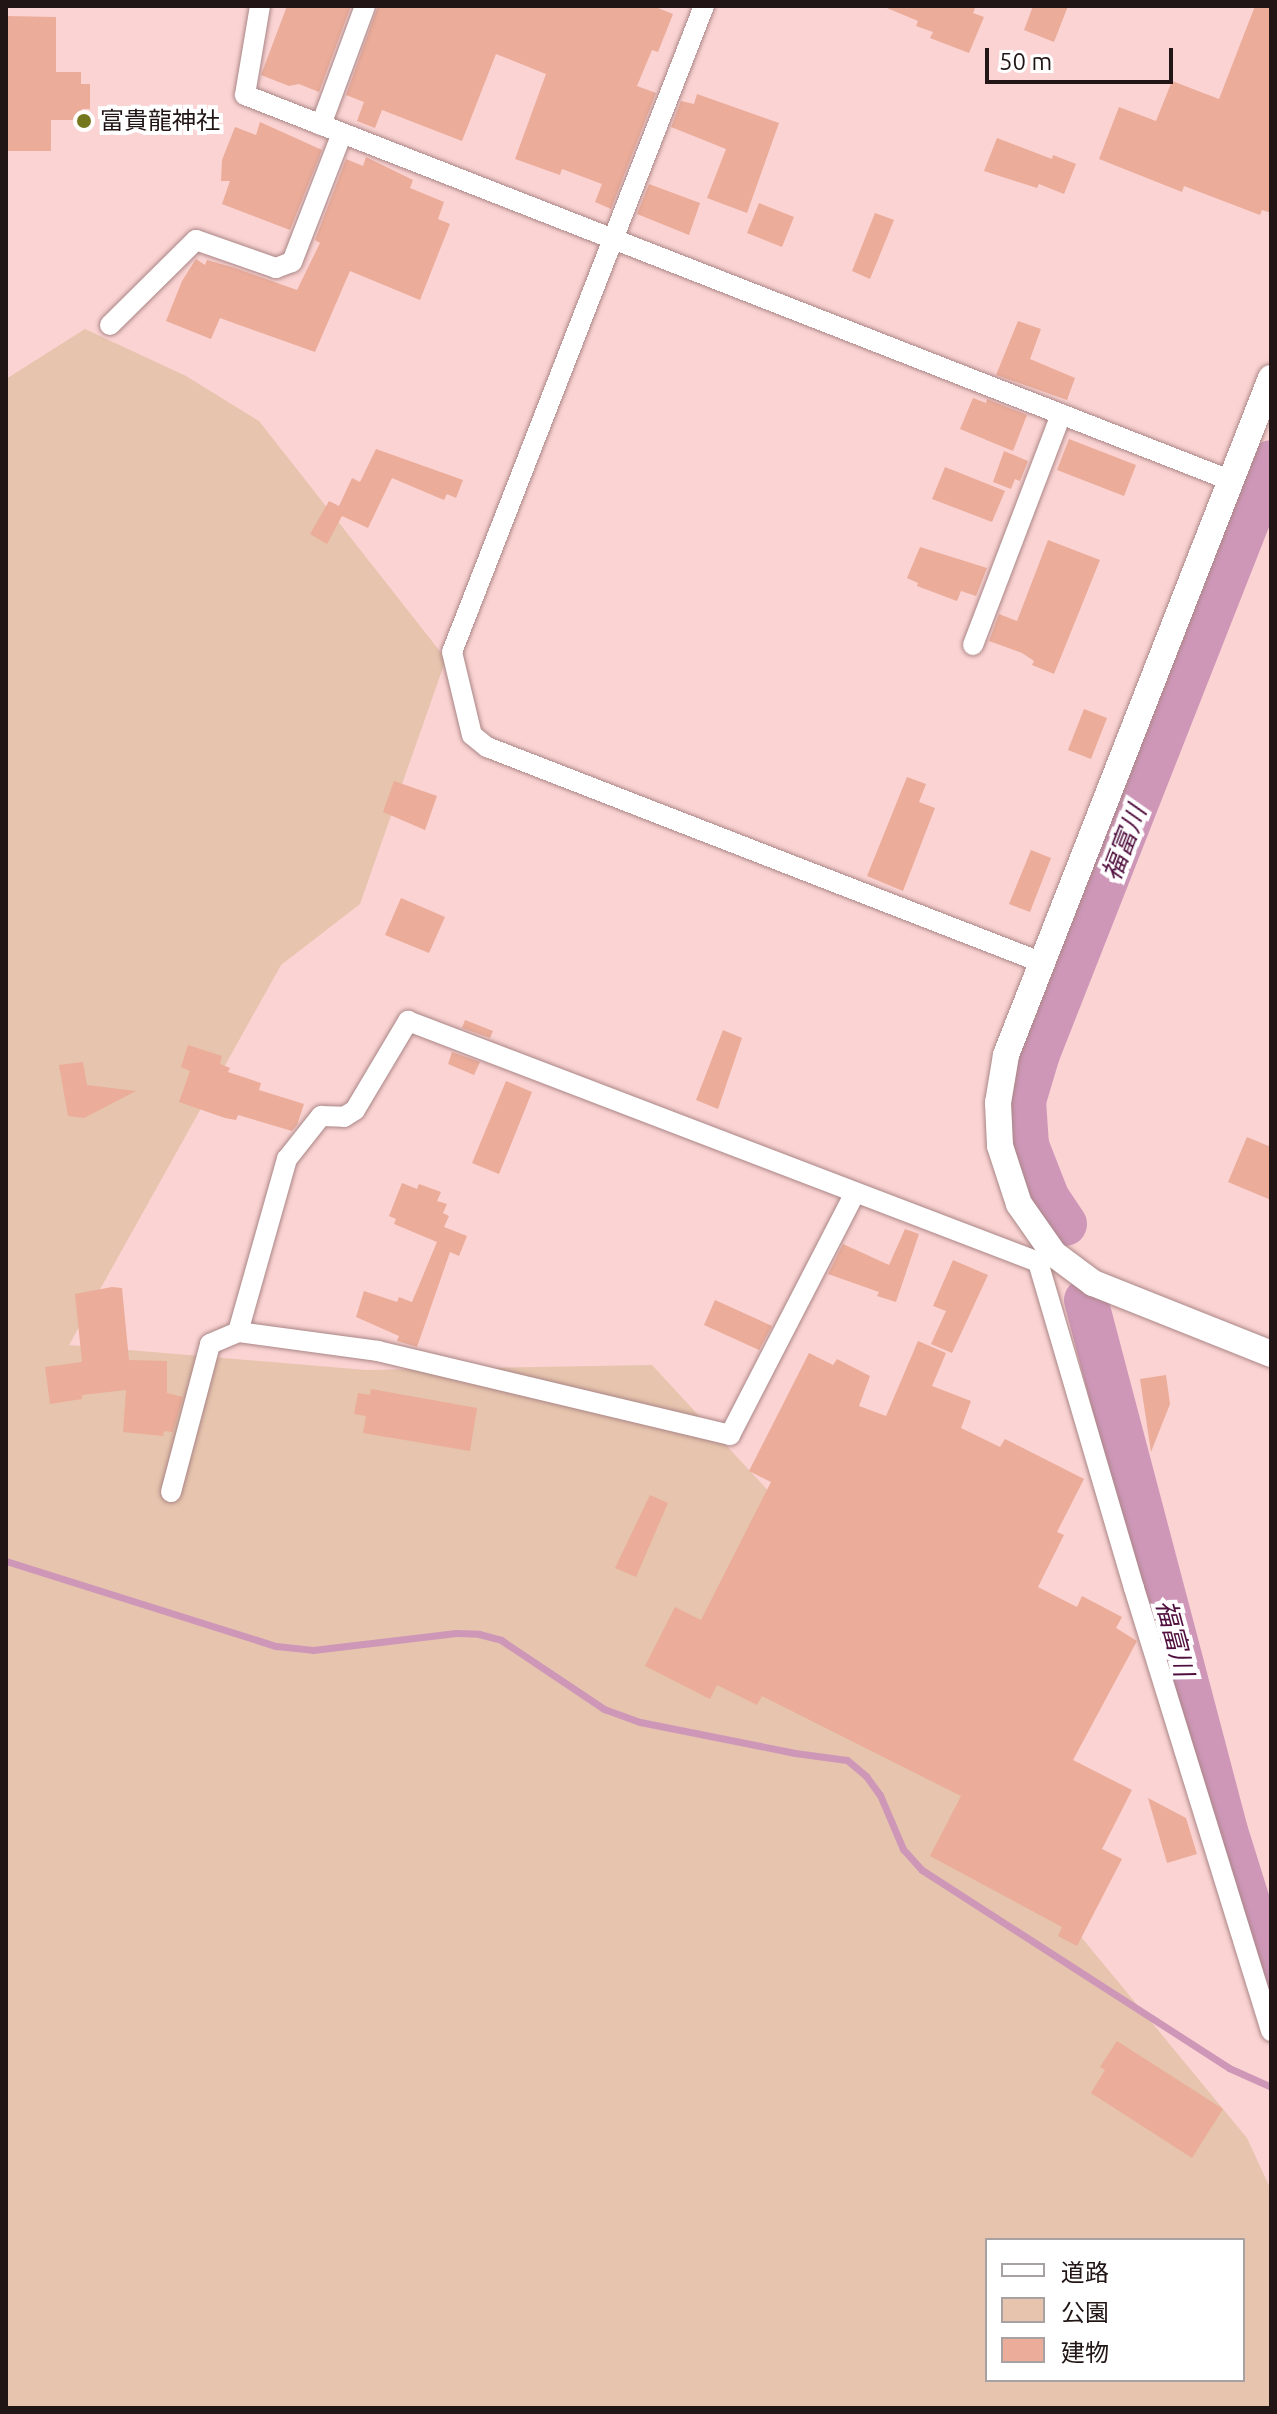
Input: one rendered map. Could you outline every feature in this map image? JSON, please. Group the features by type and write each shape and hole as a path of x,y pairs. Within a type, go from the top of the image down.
{"street":[{"path":"260,6 245,95 1232,481"},
{"path":"321,125 365,6"},
{"path":"704,6 452,652 472,735 487,747 1043,963"},
{"path":"110,325 196,240 276,268 292,262 342,133"},
{"path":"1271,378 1006,1055 998,1103 1000,1146 1019,1204 1046,1258 1138,1603 1271,2031"},
{"path":"973,645 1061,414"},
{"path":"238,1332 287,1159 321,1116 344,1117 355,1110 408,1021 855,1193 1046,1258 1093,1283 1271,1354"},
{"path":"171,1492 210,1344 238,1332 378,1351 730,1435 855,1193"}],"green space":[{"path":"85,329 186,376 259,421 446,659 360,904 281,965 69,1345 366,1370 652,1365 834,1562 1044,1892 1247,2138 1271,2190 1271,2408 6,2408 6,379"}],"building":[{"path":"287,6 351,6 319,92 299,84 289,86 261,75"},
{"path":"378,6 653,6 673,14 658,52 652,50 637,86 656,93 611,209 595,202 602,184 562,169 560,175 515,159 546,74 496,54 462,141 382,110 375,128 357,121 364,102 346,95"},
{"path":"882,6 976,6 973,13 984,17 969,53 930,38 933,32 916,26 918,21"},
{"path":"1033,6 1068,6 1054,42 1024,30"},
{"path":"1255,6 1271,6 1271,213 1262,210 1260,215 1184,186 1182,192 1099,159 1119,107 1156,121 1172,81 1219,99"},
{"path":"6,16 56,17 56,72 81,72 81,84 90,84 90,109 82,109 82,120 51,120 51,151 8,151"},
{"path":"697,94 779,123 747,213 707,198 726,149 671,127 681,101 694,104"},
{"path":"260,122 322,150 290,230 222,204 230,181 221,181 222,160 235,127 256,135"},
{"path":"997,138 1052,159 1053,155 1076,164 1064,194 1039,184 1037,188 984,171"},
{"path":"366,157 413,180 410,188 444,202 438,219 450,224 420,300 350,271 315,352 220,318 211,339 166,321 182,281 196,259 205,265 207,260 297,290 320,243 315,240 346,159 363,166"},
{"path":"649,184 700,203 689,235 637,214"},
{"path":"759,203 794,217 782,247 747,233"},
{"path":"875,213 894,220 870,279 852,271"},
{"path":"1018,321 1041,329 1030,359 1075,378 1067,400 996,375"},
{"path":"973,398 986,403 987,399 1027,415 1013,451 960,429"},
{"path":"1069,439 1136,465 1124,496 1057,470"},
{"path":"376,449 463,480 456,498 447,494 444,500 392,478 368,528 342,516 327,544 310,534 329,501 339,506 352,478 360,482"},
{"path":"1004,451 1028,461 1020,481 1015,479 1011,489 993,482"},
{"path":"945,467 1005,491 992,522 932,499"},
{"path":"1048,540 1100,560 1054,674 1032,665 1034,661 1022,653 989,641 999,614 1017,621"},
{"path":"920,547 987,568 976,596 961,591 957,601 917,586 918,583 907,578"},
{"path":"1084,709 1107,718 1091,759 1068,750"},
{"path":"907,777 926,784 919,802 935,808 903,891 867,876"},
{"path":"394,781 437,796 425,830 383,812"},
{"path":"1031,850 1051,858 1030,912 1009,904"},
{"path":"401,898 445,917 429,953 385,935"},
{"path":"465,1020 493,1031 490,1038 462,1028"},
{"path":"723,1030 742,1038 718,1109 696,1100"},
{"path":"188,1045 222,1056 220,1064 230,1068 228,1072 261,1083 259,1090 304,1104 297,1125 292,1131 238,1115 236,1120 225,1118 179,1102 190,1071 181,1067"},
{"path":"452,1052 480,1062 474,1075 448,1064"},
{"path":"83,1062 87,1085 136,1091 84,1118 68,1116 59,1065"},
{"path":"506,1081 532,1092 499,1174 472,1163"},
{"path":"1247,1137 1271,1147 1271,1200 1228,1182"},
{"path":"402,1183 417,1189 419,1184 441,1192 437,1201 447,1204 443,1213 449,1216 444,1227 467,1236 459,1256 450,1252 417,1347 397,1341 399,1336 356,1317 364,1291 397,1302 399,1297 412,1302 437,1242 394,1224 396,1219 389,1216"},
{"path":"905,1229 919,1234 896,1302 877,1296 879,1292 828,1274 843,1244 889,1265"},
{"path":"953,1260 988,1275 952,1353 931,1344 946,1311 933,1306"},
{"path":"122,1288 129,1360 167,1361 167,1393 183,1397 173,1432 164,1431 163,1436 123,1432 126,1390 82,1395 82,1399 50,1404 45,1367 82,1362 75,1294"},
{"path":"715,1300 772,1326 759,1350 704,1325"},
{"path":"918,1341 946,1353 932,1386 971,1401 961,1428 1000,1447 1005,1439 1084,1479 1057,1532 1064,1535 1038,1587 1077,1607 1082,1596 1122,1617 1116,1628 1137,1641 1073,1760 1132,1790 1102,1849 1122,1859 1077,1946 1058,1936 1062,1927 930,1856 961,1796 762,1696 757,1705 717,1685 710,1699 645,1666 675,1607 701,1620 771,1482 749,1471 809,1353 833,1365 837,1359 870,1376 859,1406 886,1416"},
{"path":"1166,1375 1170,1404 1151,1452 1140,1379"},
{"path":"371,1389 477,1408 470,1451 363,1433 366,1416 354,1414 358,1393 370,1395"},
{"path":"650,1495 668,1503 636,1577 615,1568"},
{"path":"1148,1798 1186,1818 1197,1854 1167,1863"},
{"path":"1117,2041 1223,2109 1192,2158 1091,2093 1105,2070 1100,2067"}],"waterway":[{"name":"福富川","path":"1065,1224 1048,1199 1027,1145 1024,1101 1038,1054 1271,462"},
{"name":"福富川","path":"1086,1300 1226,1831 1271,1975"},
{"path":"6,1561 276,1646 313,1650 456,1633 479,1634 501,1640 604,1709 640,1722 795,1753 847,1760 866,1776 880,1795 903,1849 922,1870 1229,2068 1271,2087"}],"place":[{"name":"富貴龍神社","path":"84,121"}]}
